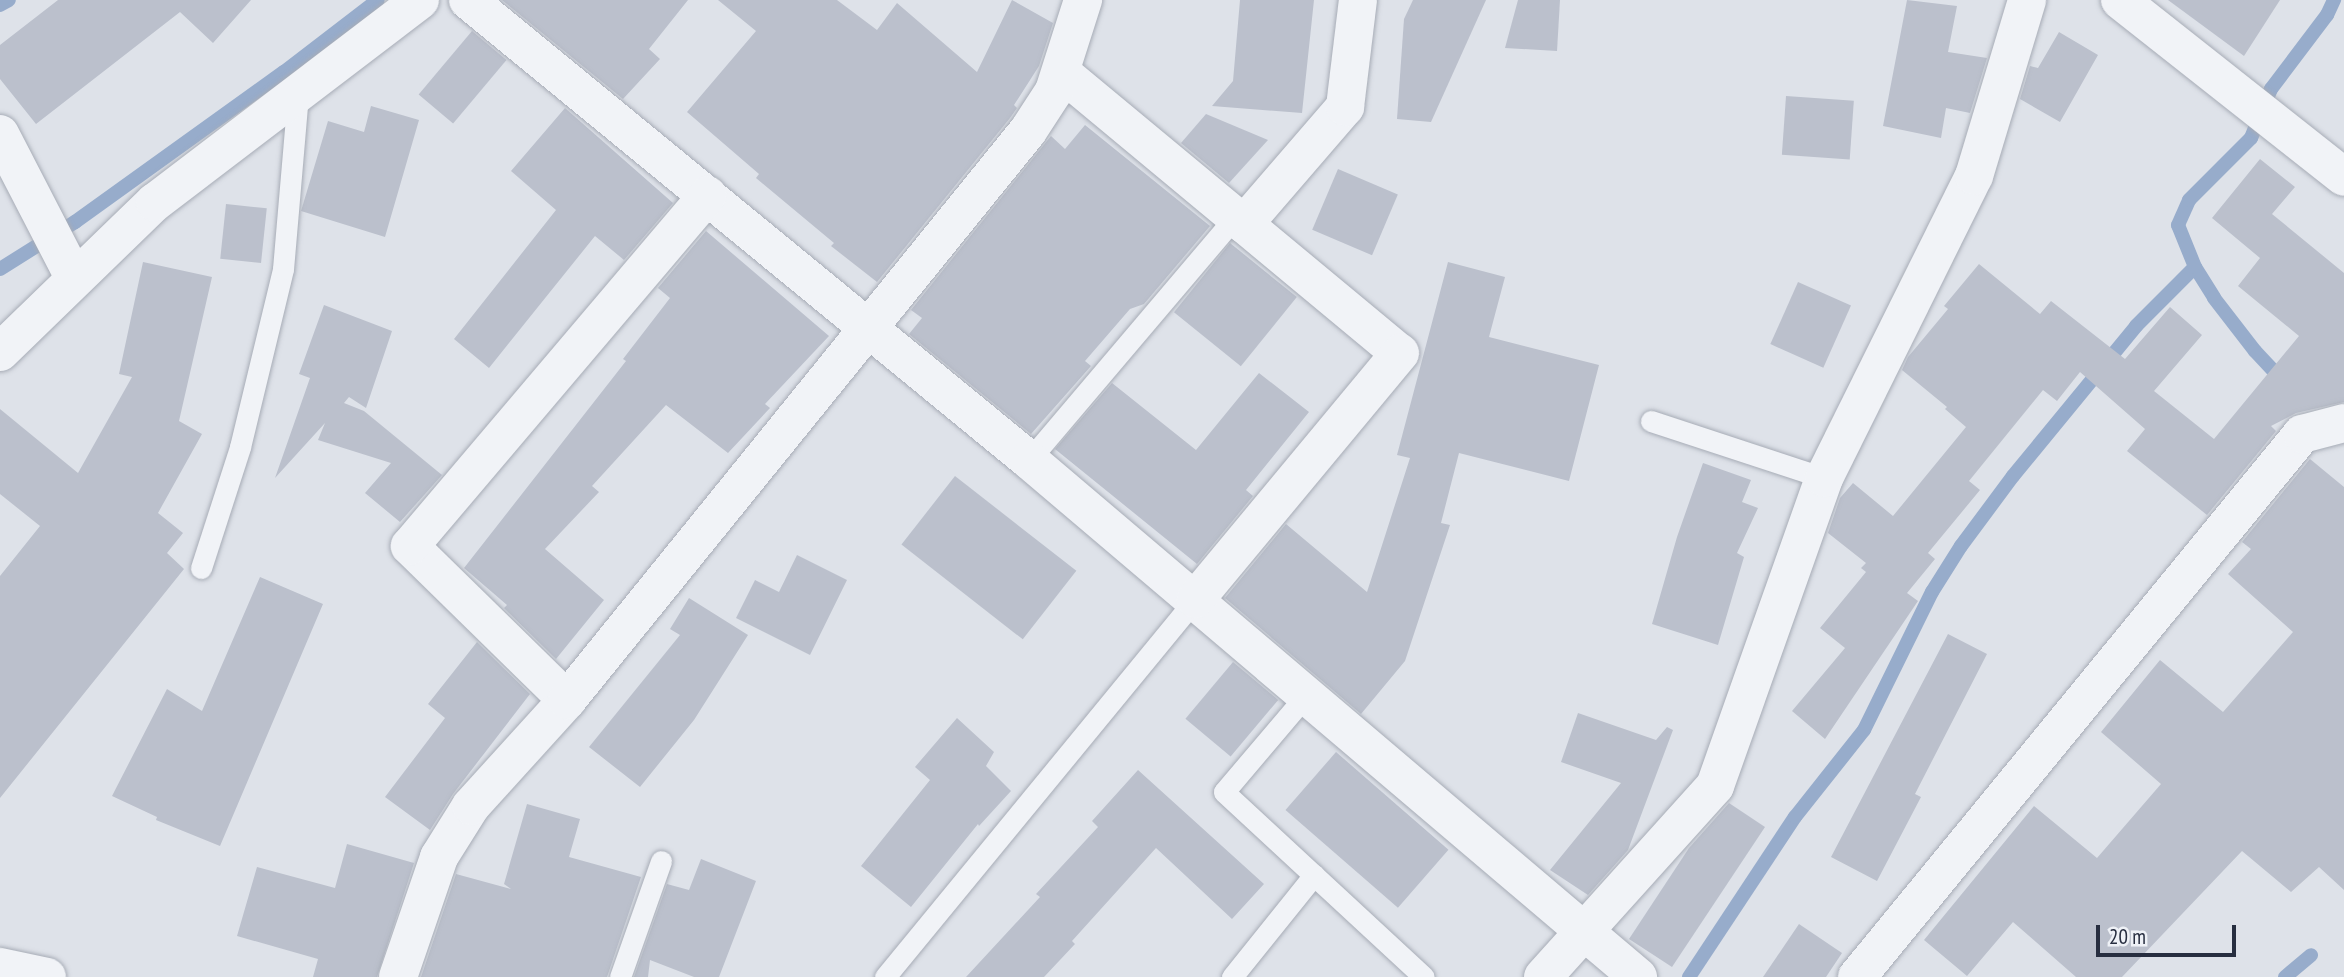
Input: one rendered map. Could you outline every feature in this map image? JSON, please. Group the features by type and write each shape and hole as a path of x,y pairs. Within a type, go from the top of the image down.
{"street":[{"path":"0,352 155,202 420,0"},
{"path":"468,0 869,326 1196,599 1639,977"},
{"path":"398,977 439,857 471,806 566,701 1028,131 1054,91 1083,0"},
{"path":"1240,220 1345,107 1358,0"},
{"path":"1544,977 1583,930 1715,786 1824,478 1974,176 2027,0"},
{"path":"2120,0 2344,177"},
{"path":"1060,72 1400,353 1196,599"},
{"path":"0,134 13,188 75,279"},
{"path":"566,701 410,546 708,195"},
{"path":"1857,977 2302,434 2344,423"},
{"path":"0,967 47,977"}],"lane":[{"path":"201,568 240,447 283,269 298,94"},
{"path":"1029,460 1240,220"},
{"path":"1651,421 1824,478"},
{"path":"885,977 1196,599"},
{"path":"1307,694 1224,792 1424,977"},
{"path":"620,977 661,861"},
{"path":"1232,977 1314,876"}],"building":[{"path":"58,0 251,0 213,43 180,12 36,124 0,79 0,45"},
{"path":"502,0 688,0 649,49 660,59 623,99"},
{"path":"718,0 837,0 877,30 897,3 977,72 1012,0 1053,23 1039,66 1014,105 1017,108 877,282 831,246 834,243 756,178 759,174 687,112 756,31"},
{"path":"1240,0 1314,0 1302,113 1212,106 1233,81"},
{"path":"1413,0 1486,0 1431,122 1397,119 1404,19"},
{"path":"1518,0 1560,0 1557,51 1505,48"},
{"path":"1907,0 1957,6 1948,52 1987,58 1970,113 1946,108 1941,138 1883,126"},
{"path":"2168,0 2280,0 2244,56"},
{"path":"472,31 506,60 453,124 419,95"},
{"path":"2059,32 2098,55 2060,122 2020,99 2030,66 2038,68"},
{"path":"1786,96 1854,101 1850,160 1782,155"},
{"path":"371,106 419,120 385,237 301,211 328,121 364,132"},
{"path":"565,108 673,203 624,260 595,236 489,368 454,339 556,210 511,171"},
{"path":"1206,114 1268,140 1229,183 1181,143"},
{"path":"1085,125 1210,226 1144,304 1130,309 1085,361 1091,366 1031,434 909,334 922,318 911,310 1051,136 1065,149"},
{"path":"2260,159 2295,187 2272,214 2344,273 2344,402 2296,413 2271,426 2276,431 2207,515 2127,451 2145,429 2080,372 2057,401 2043,390 1969,481 1980,490 1928,553 1935,559 1907,593 1918,601 1825,739 1792,711 1845,648 1820,628 1866,572 1861,568 1866,563 1828,533 1840,498 1853,483 1893,516 1966,427 1945,409 1947,407 1902,370 1908,357 1948,309 1944,306 1979,264 2040,314 2051,301 2125,359 2170,307 2202,335 2154,391 2214,439 2299,336 2238,286 2260,258 2212,218"},
{"path":"1338,169 1398,194 1372,255 1312,230"},
{"path":"226,204 267,208 261,263 220,259"},
{"path":"706,231 829,336 765,404 770,408 728,453 666,405 592,486 599,492 545,549 604,600 556,659 504,608 507,605 464,568 626,361 623,359 670,298 658,288"},
{"path":"1230,243 1297,297 1241,366 1174,312"},
{"path":"143,262 212,277 179,421 202,434 158,513 183,533 167,553 184,569 0,798 0,576 40,526 0,494 0,409 78,473 132,377 119,374"},
{"path":"1448,262 1505,277 1489,337 1599,365 1569,481 1459,453 1441,523 1450,525 1405,661 1361,714 1225,598 1286,524 1367,592 1410,458 1397,455"},
{"path":"1798,282 1851,306 1823,368 1770,344"},
{"path":"324,305 392,331 366,408 349,397 344,403 364,411 442,475 400,522 365,493 391,463 318,440 325,423 275,478 310,378 299,374"},
{"path":"1259,373 1309,412 1246,490 1253,496 1197,564 1055,449 1112,383 1196,450"},
{"path":"2310,459 2344,487 2344,890 2319,867 2291,892 2242,851 2122,977 2076,977 2013,922 1967,976 1924,940 2034,806 2097,858 2161,784 2101,732 2160,660 2223,712 2293,632 2228,574 2251,549 2242,542"},
{"path":"1703,463 1751,480 1742,502 1758,508 1737,553 1744,557 1718,645 1652,624 1677,537"},
{"path":"955,476 1076,571 1023,639 901,545"},
{"path":"797,555 847,580 810,655 736,618 755,580 779,592"},
{"path":"260,577 323,604 220,846 156,820 157,817 112,796 167,689 202,711"},
{"path":"689,598 748,635 694,720 640,787 589,747 680,635 670,629"},
{"path":"1948,634 1987,654 1915,794 1921,797 1877,881 1831,857"},
{"path":"477,642 530,694 453,794 430,830 385,797 445,718 428,704"},
{"path":"1233,662 1278,700 1231,757 1185,719"},
{"path":"1578,713 1656,740 1667,727 1673,730 1628,850 1588,895 1550,870 1621,783 1561,762"},
{"path":"957,718 994,752 986,766 1011,791 979,826 978,824 911,907 861,866 930,780 915,767"},
{"path":"1336,752 1448,850 1398,908 1285,810"},
{"path":"1138,770 1264,884 1232,919 1156,848 1072,941 1075,944 1044,977 966,977 1040,897 1036,894 1098,827 1092,821"},
{"path":"1729,803 1765,827 1672,967 1629,939 1689,848"},
{"path":"527,804 580,819 569,857 641,877 607,977 421,977 456,874 511,889 504,884"},
{"path":"347,844 414,863 377,977 313,977 318,959 237,936 257,867 335,888"},
{"path":"701,859 756,881 719,977 694,977 650,960 648,977 634,977 667,884 689,890"},
{"path":"1799,924 1842,953 1826,977 1763,977"}],"waterway":[{"path":"0,5 9,0"},
{"path":"0,269 75,222 284,72 378,0"},
{"path":"1689,977 1795,817 1864,730 1932,592 1961,546 2013,476 2136,326 2195,267 2178,225 2189,200 2251,138 2271,89 2327,15 2334,0"},
{"path":"2195,267 2214,298 2255,351 2284,382"},
{"path":"2285,977 2311,955"}]}
